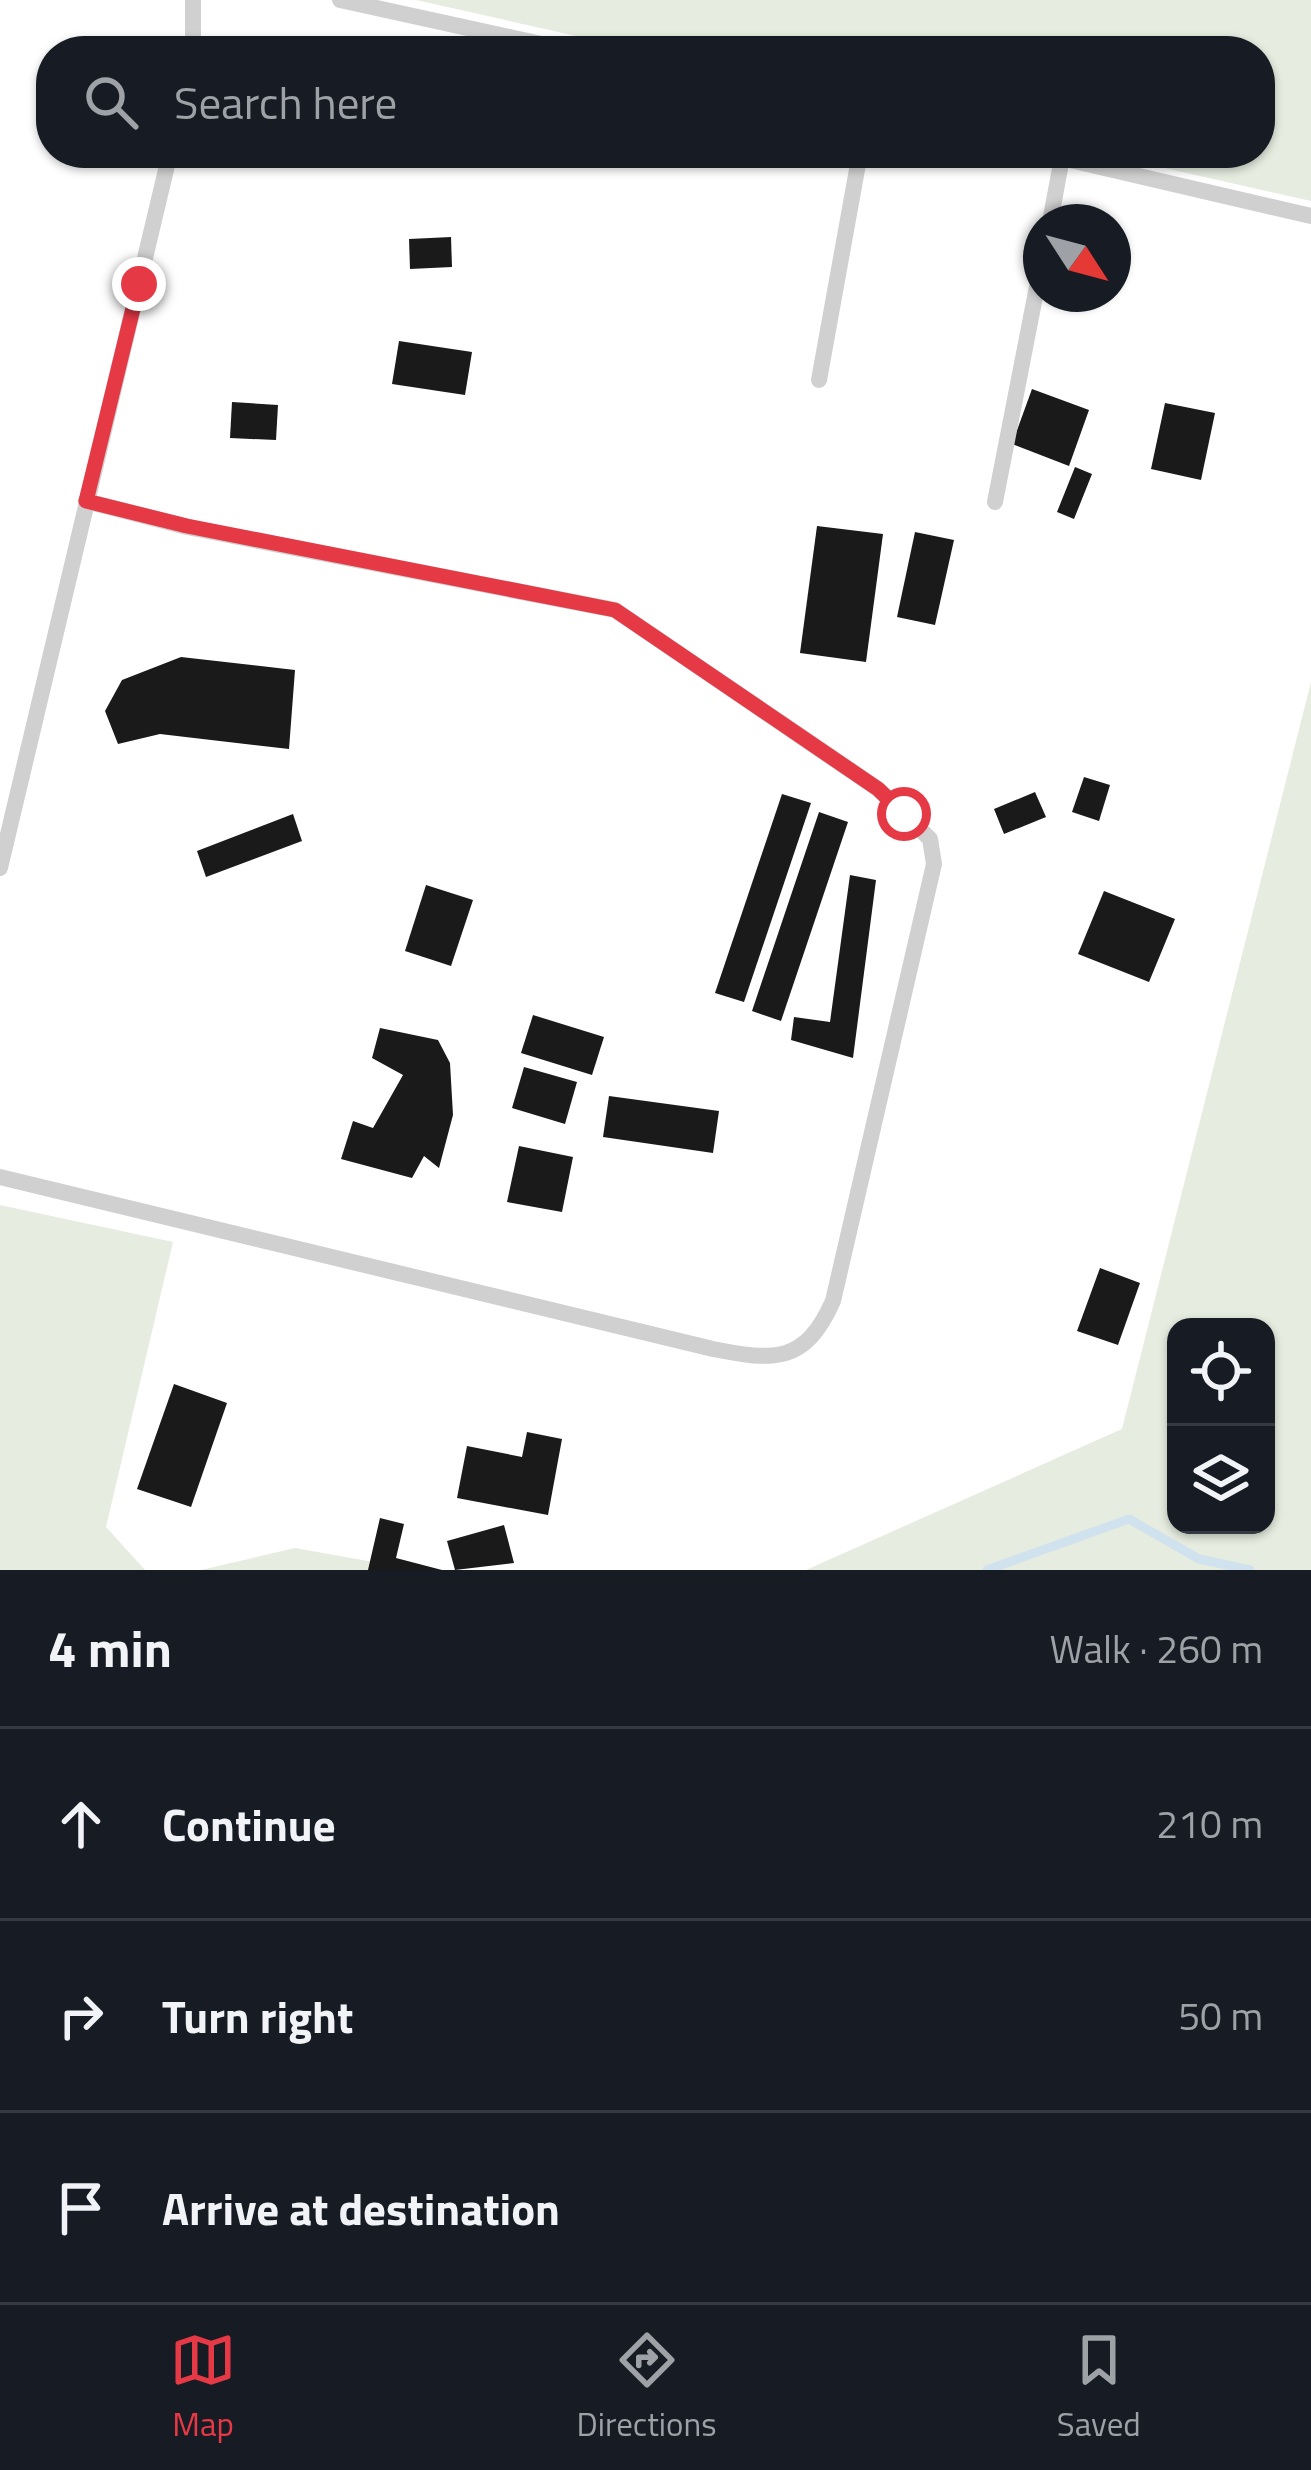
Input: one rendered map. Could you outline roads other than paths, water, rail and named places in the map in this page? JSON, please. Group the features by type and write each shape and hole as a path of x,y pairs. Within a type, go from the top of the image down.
{"lane":[{"path":"193,0 194,36"},
{"path":"340,0 504,36"},
{"path":"0,868 166,168"},
{"path":"819,380 857,168"},
{"path":"1053,204 1060,168"},
{"path":"1105,168 1311,216"},
{"path":"995,502 1032,312"},
{"path":"0,1177 713,1349 762,1359 796,1352 820,1330 833,1301 934,864 930,838 878,789 615,610 187,526 86,501"}],"waterway":[{"path":"987,1570 1129,1519 1199,1559 1250,1570"}]}
